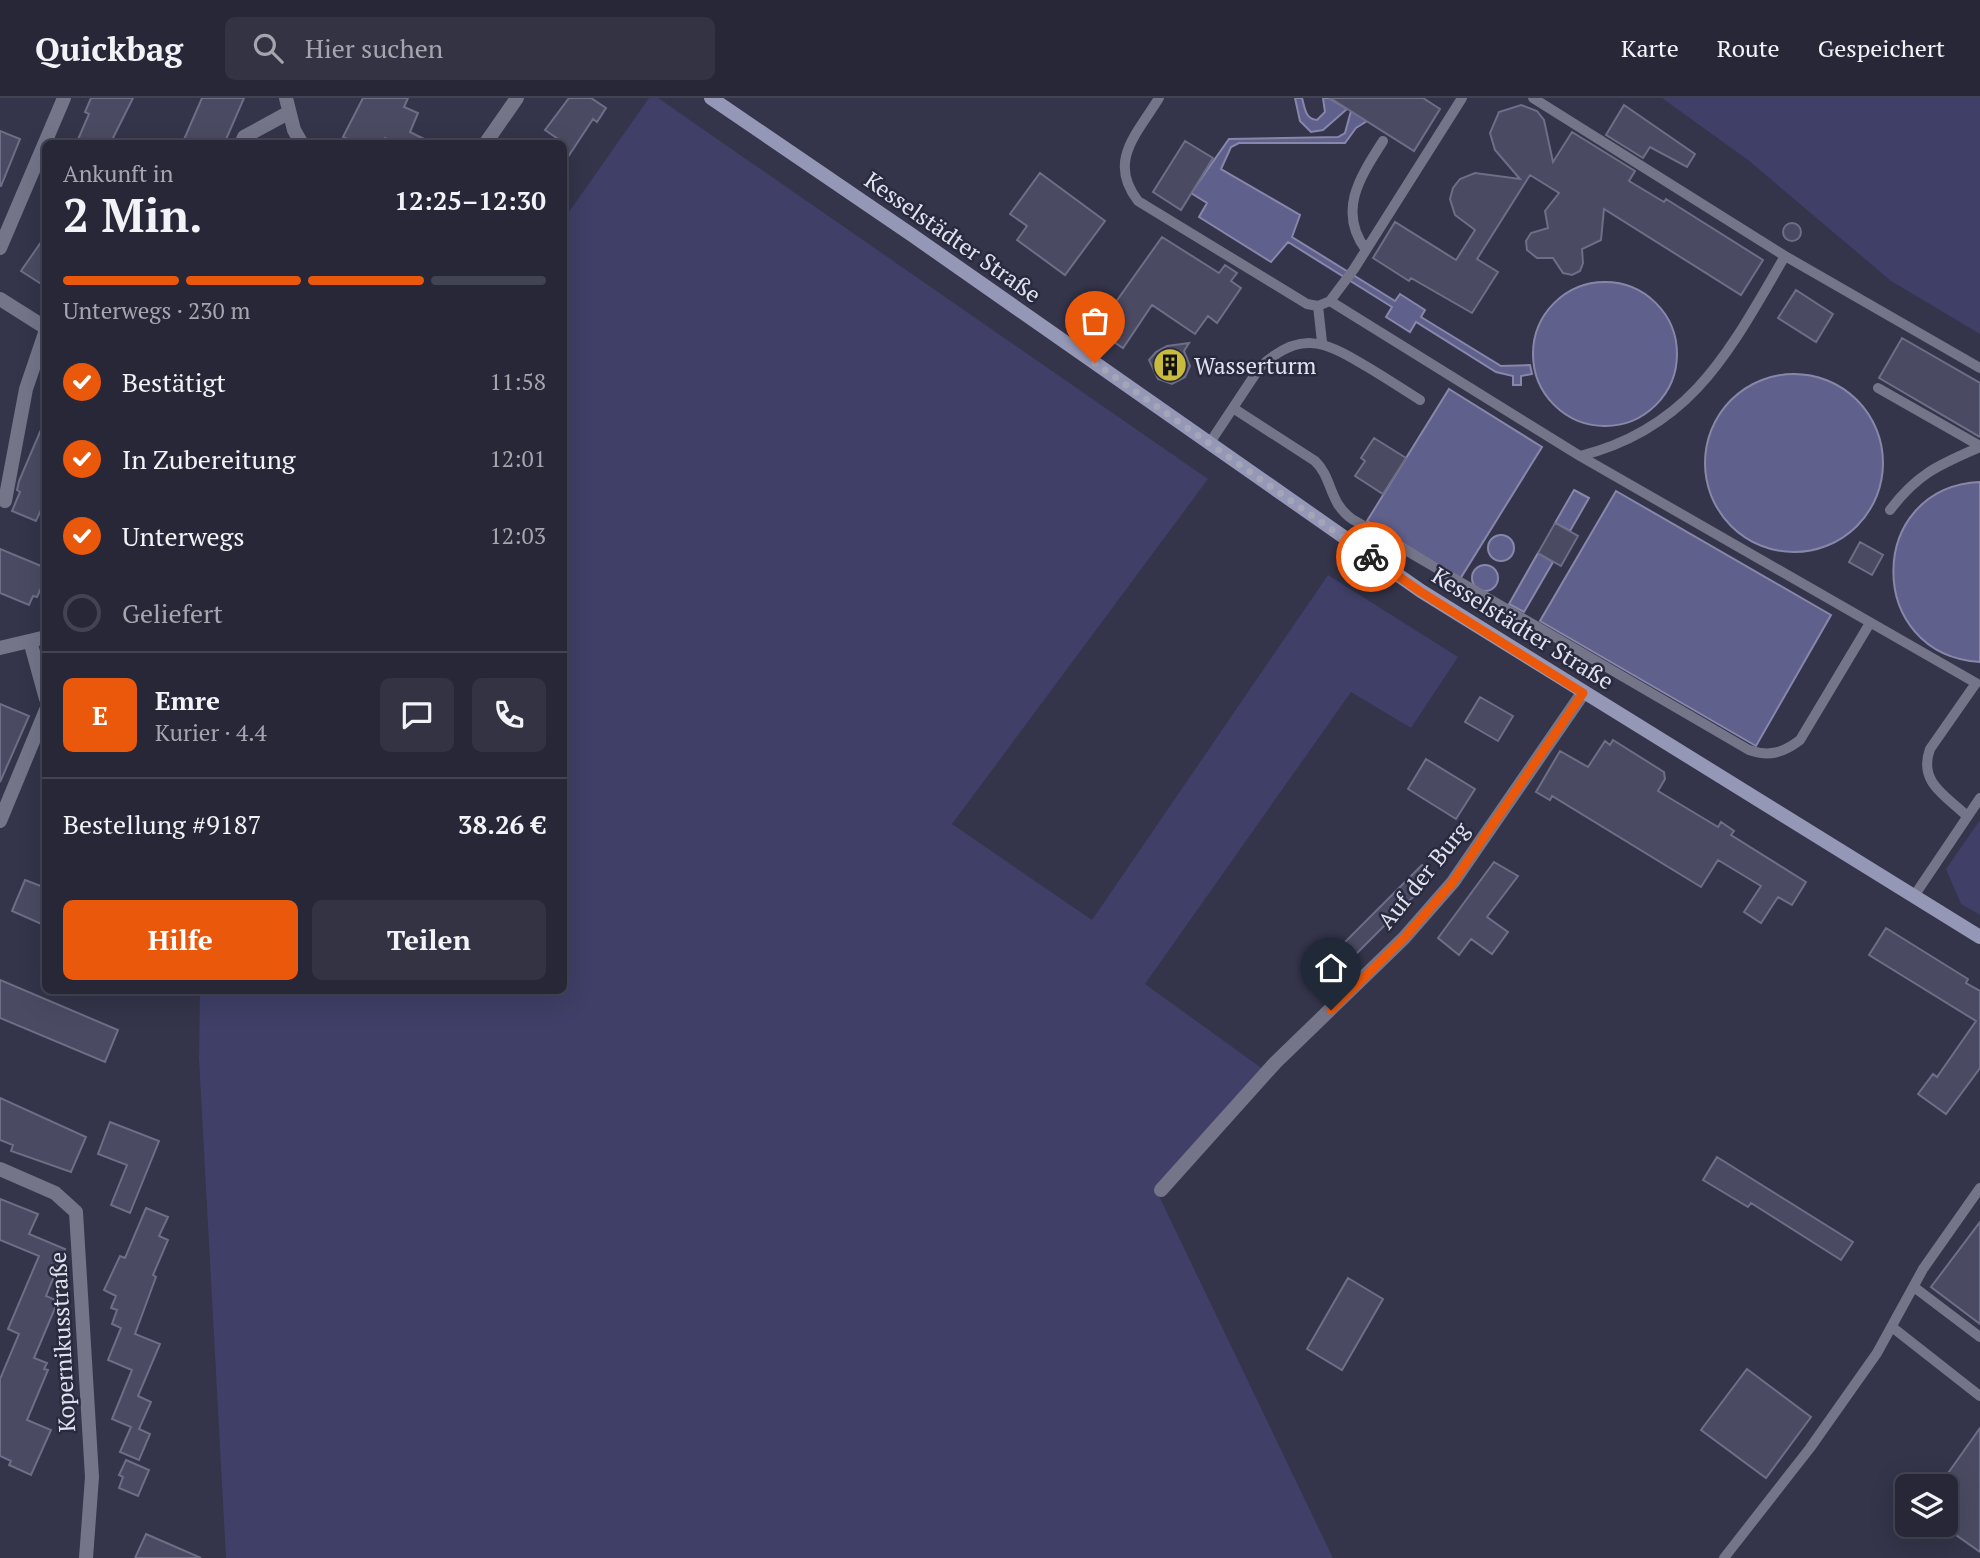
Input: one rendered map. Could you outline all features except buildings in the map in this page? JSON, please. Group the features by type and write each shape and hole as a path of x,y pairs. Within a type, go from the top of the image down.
{"main road":[{"name":"Kesselstädter Straße","path":"711,98 1421,592 1980,937"}],"street":[{"path":"46,140 64,98"},
{"path":"286,98 288,113 300,140"},
{"path":"488,140 517,98"},
{"path":"243,140 288,113"},
{"path":"0,248 42,150"},
{"path":"0,299 42,326"},
{"path":"5,501 26,389 42,341"},
{"path":"0,648 42,638"},
{"path":"30,641 42,684"},
{"name":"Auf der Burg","path":"1161,1190 1275,1063 1404,938 1453,882 1583,693"},
{"path":"0,821 42,720"},
{"name":"Kopernikusstraße","path":"0,1169 55,1193 76,1212 92,1477 86,1558"}],"lane":[{"path":"1159,98 1128,151 1123,176 1128,188 1139,201 1307,304 1318,306 1330,301 1345,284 1462,98"},
{"path":"1533,98 1785,256 1980,368"},
{"path":"1366,250 1354,234 1355,194 1358,182 1383,141"},
{"path":"1580,456 1610,448 1637,436 1679,408 1697,390 1729,347 1785,256"},
{"path":"1330,301 1580,456 1978,684 1930,749 1926,761 1926,772 1934,785 1967,816"},
{"path":"1318,306 1322,342"},
{"path":"1209,444 1270,358 1297,344 1322,342 1420,400"},
{"path":"1878,388 1980,446"},
{"path":"1233,408 1323,468 1335,502 1352,519 1749,750 1761,754 1786,750 1800,740 1870,623"},
{"path":"1890,510 1909,485 1923,473 1980,446"},
{"path":"1914,896 1980,798"},
{"path":"1724,1558 1810,1448 1892,1327 1930,1259 1980,1188"},
{"path":"1914,1287 1980,1337"},
{"path":"1892,1327 1980,1396"}],"shaded area":[{"path":"649,98 658,98 1208,479 952,824 1092,920 1328,575 1458,657 1411,728 1351,692 1145,984 1267,1072 1158,1194 1333,1558 226,1558 199,1059 200,994 567,994 567,215"},
{"path":"1295,98 1302,98 1310,118 1317,120 1325,112 1323,98 1329,98 1347,109 1323,130 1311,132 1300,121"},
{"path":"1662,98 1980,98 1980,334 1891,281 1748,160"},
{"path":"1351,111 1367,121 1356,128 1345,143 1239,143 1231,147 1221,169 1300,215 1292,237 1395,301 1400,294 1425,310 1421,317 1501,366 1530,365 1532,374 1521,376 1521,385 1513,385 1513,376 1496,372 1416,322 1410,332 1386,317 1392,307 1288,242 1271,262 1199,217 1207,203 1191,193 1229,139 1338,137 1345,133"},
{"path":"1605,282 1632,288 1656,303 1671,327 1677,354 1671,381 1656,405 1632,420 1605,426 1578,420 1554,405 1539,381 1533,354 1539,327 1554,303 1578,288"},
{"path":"1794,374 1828,380 1857,400 1877,429 1883,463 1877,497 1857,526 1828,546 1794,552 1760,546 1731,526 1711,497 1705,463 1711,429 1731,400 1760,380"},
{"path":"1449,389 1542,447 1460,579 1367,521"},
{"path":"1980,482 1980,662 1942,652 1915,632 1899,603 1893,571 1899,539 1915,511 1942,491"},
{"path":"1574,490 1589,498 1570,531 1555,523"},
{"path":"1616,491 1831,615 1756,746 1540,621"},
{"path":"1501,535 1511,538 1514,548 1511,558 1501,561 1491,558 1488,548 1491,538"},
{"path":"1538,553 1553,562 1524,612 1509,604"},
{"path":"1485,565 1495,568 1498,578 1495,588 1485,591 1475,588 1472,578 1475,568"},
{"path":"1980,820 1980,915 1961,904 1946,869"}],"way so far":[{"path":"1095,363 1371,557"}],"place":[{"name":"Wasserturm","path":"1170,365"}],"route":[{"path":"1331,1010 1404,938 1453,882 1583,693 1421,592 1371,557"}]}
